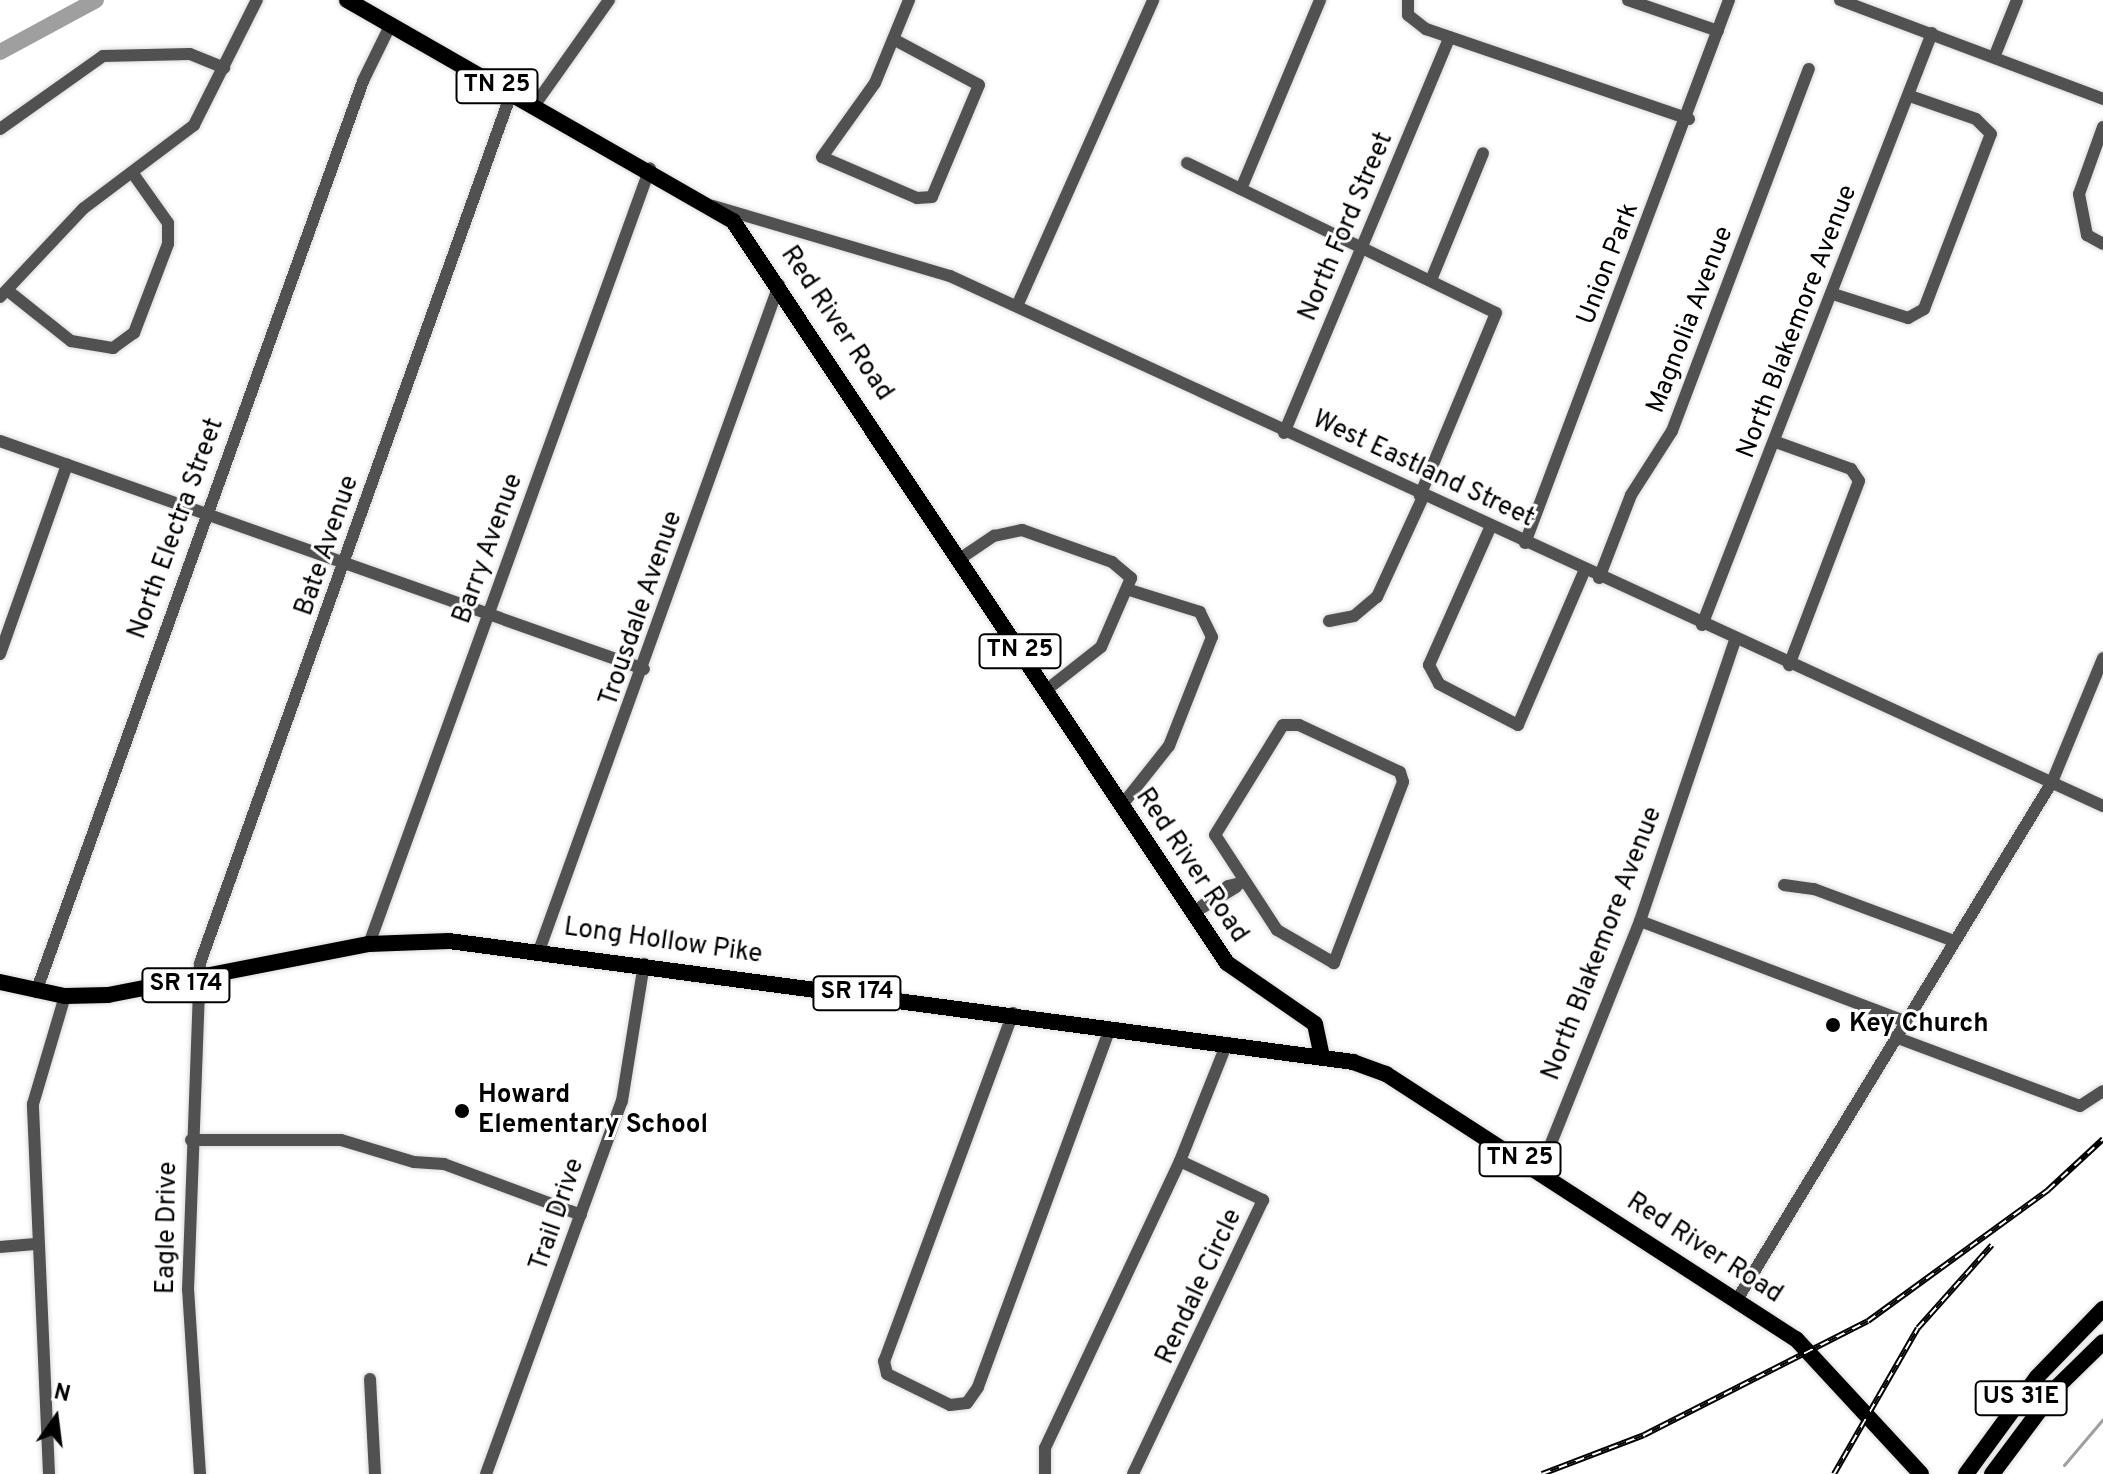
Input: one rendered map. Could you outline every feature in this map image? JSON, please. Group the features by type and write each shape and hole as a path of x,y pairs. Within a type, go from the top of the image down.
{"main road":[{"name":"TN 25","path":"347,0 389,28 650,168"},
{"name":"West Eastland Street","path":"650,168 733,221"},
{"name":"Red River Road","path":"733,221 780,282 1045,691 1240,975 1315,1024 1322,1057 1386,1074 1738,1298 1812,1351 1921,1474"},
{"name":"Long Hollow Pike","path":"0,982 65,996 196,983 369,944 540,948 1322,1057"},
{"name":"US 31E","path":"1966,1474 2082,1327 2103,1309"},
{"path":"2082,1327 2102,1343"},
{"name":"US 31E","path":"1992,1474 2057,1387 2102,1343"}],"street":[{"path":"134,175 168,223 168,244 134,333 113,348 71,341 4,294 84,208 134,175 194,125 257,0"},
{"path":"534,106 609,0"},
{"path":"895,40 979,85 932,197 917,198 822,157 875,83 909,0"},
{"path":"1017,306 1153,0"},
{"path":"1241,189 1320,0"},
{"path":"1408,0 1414,24 1689,119"},
{"name":"Union Park","path":"1525,543 1689,119 1729,0"},
{"path":"1840,0 1995,55 2103,99"},
{"path":"1995,55 2017,0"},
{"path":"1635,1 1718,31"},
{"name":"North Electra Street","path":"36,992 363,81 389,28"},
{"name":"North Blakemore Avenue","path":"1702,625 1776,442 1932,33"},
{"name":"North Ford Street","path":"1284,433 1450,37"},
{"path":"0,129 103,56 190,54 224,68"},
{"name":"Magnolia Avenue","path":"1599,578 1631,495 1672,431 1809,69"},
{"name":"Bate Avenue","path":"196,983 511,94"},
{"path":"1833,294 1917,315 1963,207 1991,134 1987,125 1910,96"},
{"path":"2103,127 2079,194 2083,228 2103,244"},
{"path":"1431,280 1483,153"},
{"path":"1187,163 1496,313 1422,497 1377,597 1354,616 1329,621"},
{"name":"Barry Avenue","path":"369,944 650,168"},
{"name":"West Eastland Street","path":"713,206 909,261 1017,306 1584,572 2103,806"},
{"name":"Trousdale Avenue","path":"540,948 644,669 780,282"},
{"path":"0,441 644,669"},
{"path":"1776,442 1851,469 1859,481 1789,665"},
{"path":"0,654 67,465"},
{"path":"1490,528 1429,665 1439,684 1518,725 1584,572"},
{"path":"961,558 994,536 1022,530 1112,562 1125,570 1130,590 1101,647 1045,691"},
{"path":"1122,805 1169,746 1212,637 1200,612 1130,590"},
{"name":"North Blakemore Avenue","path":"1540,1171 1640,921 1735,640"},
{"path":"1738,1298 2052,782 2103,658"},
{"path":"1283,725 1299,725 1400,772 1339,960 1326,962 1291,943 1240,885 1215,835 1283,725"},
{"path":"1198,910 1240,885"},
{"path":"1784,885 1814,889 1954,941"},
{"path":"1640,921 1905,1021"},
{"name":"Trail Drive","path":"486,1474 622,1101 644,964"},
{"name":"Eagle Drive","path":"196,983 188,1290 200,1474"},
{"path":"49,1474 33,1104 65,996"},
{"path":"1013,1013 884,1361 887,1374 950,1405 967,1403 978,1387 1110,1028"},
{"path":"1895,1037 2080,1106 2103,1091"},
{"path":"1045,1474 1045,1448 1180,1161 1227,1043"},
{"path":"191,1140 341,1140 414,1162 444,1164 581,1215"},
{"name":"Rendale Circle","path":"1133,1474 1263,1200 1180,1161"},
{"path":"0,1247 38,1244"},
{"path":"370,1379 375,1474"}],"waterway":[{"path":"0,52 96,0"},
{"path":"2064,1465 2103,1419"}],"railway":[{"path":"1542,1474 1644,1435 1868,1321 2048,1190 2103,1139"},
{"path":"1834,1474 1918,1328 1992,1245"}],"place":[{"name":"Key Church","path":"1833,1025"},
{"name":"Howard Elementary School","path":"462,1111"}]}
